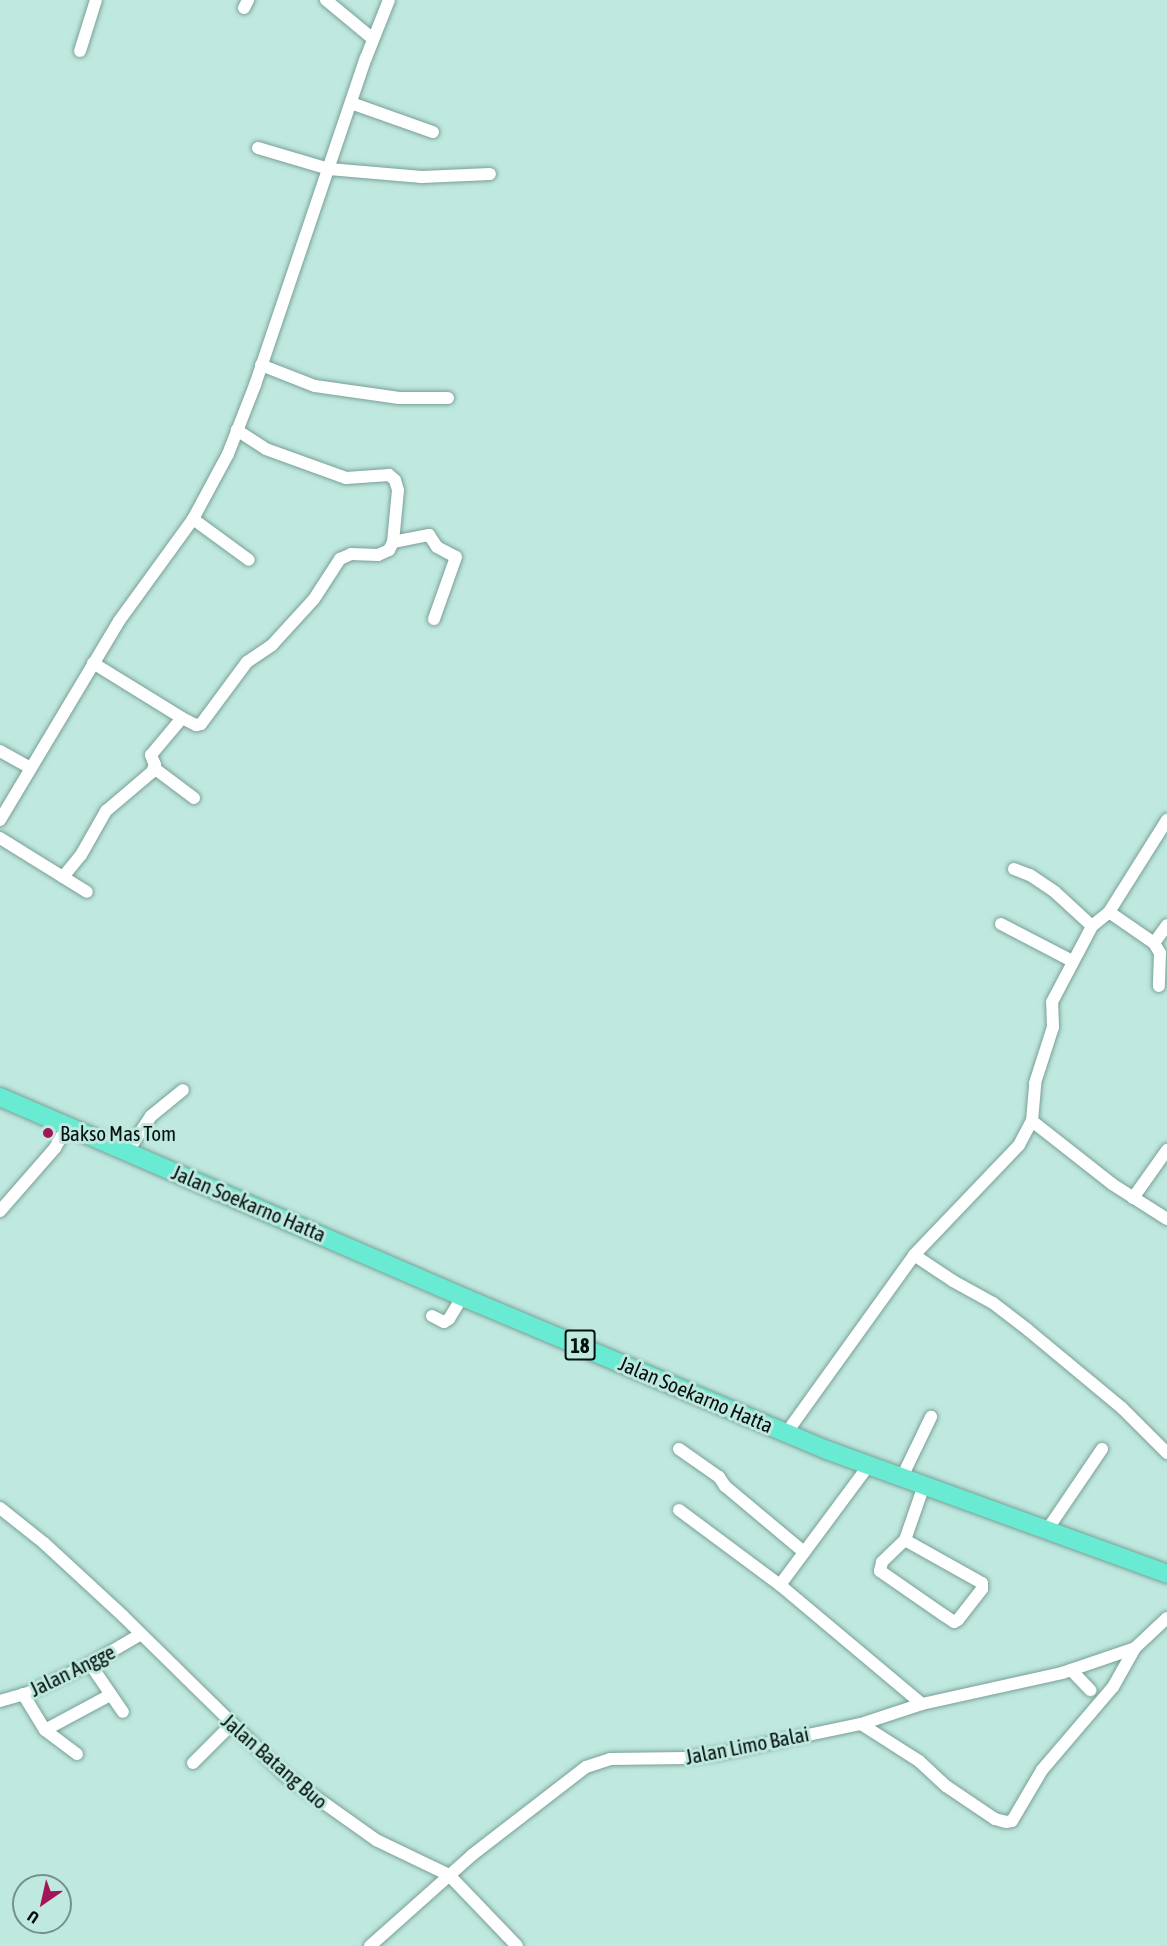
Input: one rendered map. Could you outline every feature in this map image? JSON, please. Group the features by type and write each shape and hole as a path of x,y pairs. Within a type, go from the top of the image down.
{"highway":[{"name":"Jalan Soekarno Hatta","path":"0,1097 463,1296 868,1466 1167,1574"}],"street":[{"path":"80,51 96,0"},
{"path":"326,0 373,39"},
{"path":"0,820 119,621 193,519 216,478 261,365 373,39 389,0"},
{"path":"351,103 433,132"},
{"path":"258,148 329,169 422,177 490,174"},
{"path":"261,365 315,387 399,398 448,398"},
{"path":"93,663 195,725 207,720 247,662 272,645 314,599 340,559 351,554 384,554 393,542 398,490 395,480 389,476 346,478 266,449 237,430"},
{"path":"193,519 249,560"},
{"path":"393,542 429,535 437,546 456,557 434,619"},
{"path":"182,718 151,755 154,768 194,798"},
{"path":"0,751 31,768"},
{"path":"63,877 81,855 106,811 154,768"},
{"path":"787,1432 914,1255 1019,1145 1032,1121 1035,1083 1053,1027 1052,1002 1092,926 1109,912 1167,820"},
{"path":"0,838 87,892"},
{"path":"1014,869 1030,875 1055,892 1092,926"},
{"path":"1109,912 1155,943 1160,953 1159,986"},
{"path":"1001,924 1072,961"},
{"path":"1155,943 1167,925"},
{"path":"128,1151 151,1116 183,1090"},
{"path":"1032,1121 1133,1198 1167,1219"},
{"path":"0,1211 55,1148 68,1125"},
{"path":"1133,1198 1167,1150"},
{"path":"914,1255 993,1304 1028,1329 1122,1408 1167,1453"},
{"path":"432,1316 444,1322 449,1320 463,1296"},
{"path":"902,1477 931,1417"},
{"path":"679,1449 719,1477 725,1486 804,1552"},
{"path":"1047,1530 1102,1449"},
{"path":"780,1585 868,1466"},
{"path":"905,1540 982,1583 982,1589 958,1620 954,1622 880,1571 882,1562 905,1540 924,1485"},
{"name":"Jalan Batang Buo","path":"0,1508 44,1543 123,1616 231,1725 310,1796 376,1840 449,1875"},
{"path":"679,1510 780,1585 922,1704"},
{"name":"Jalan Limo Balai","path":"370,1946 449,1875 576,1773 598,1762 621,1758 703,1756 861,1724 922,1704 1071,1670 1135,1647 1167,1618"},
{"name":"Jalan Angge","path":"0,1701 23,1694 90,1664 141,1634"},
{"path":"861,1724 919,1761 946,1786 995,1819 1012,1821 1042,1770 1113,1688 1135,1647"},
{"path":"90,1664 123,1712"},
{"path":"1071,1670 1089,1690"},
{"path":"23,1694 45,1730 77,1754"},
{"path":"45,1730 110,1695"},
{"path":"193,1763 231,1725"},
{"path":"449,1875 517,1946"}],"place":[{"name":"Bakso Mas Tom","path":"48,1133"}]}
